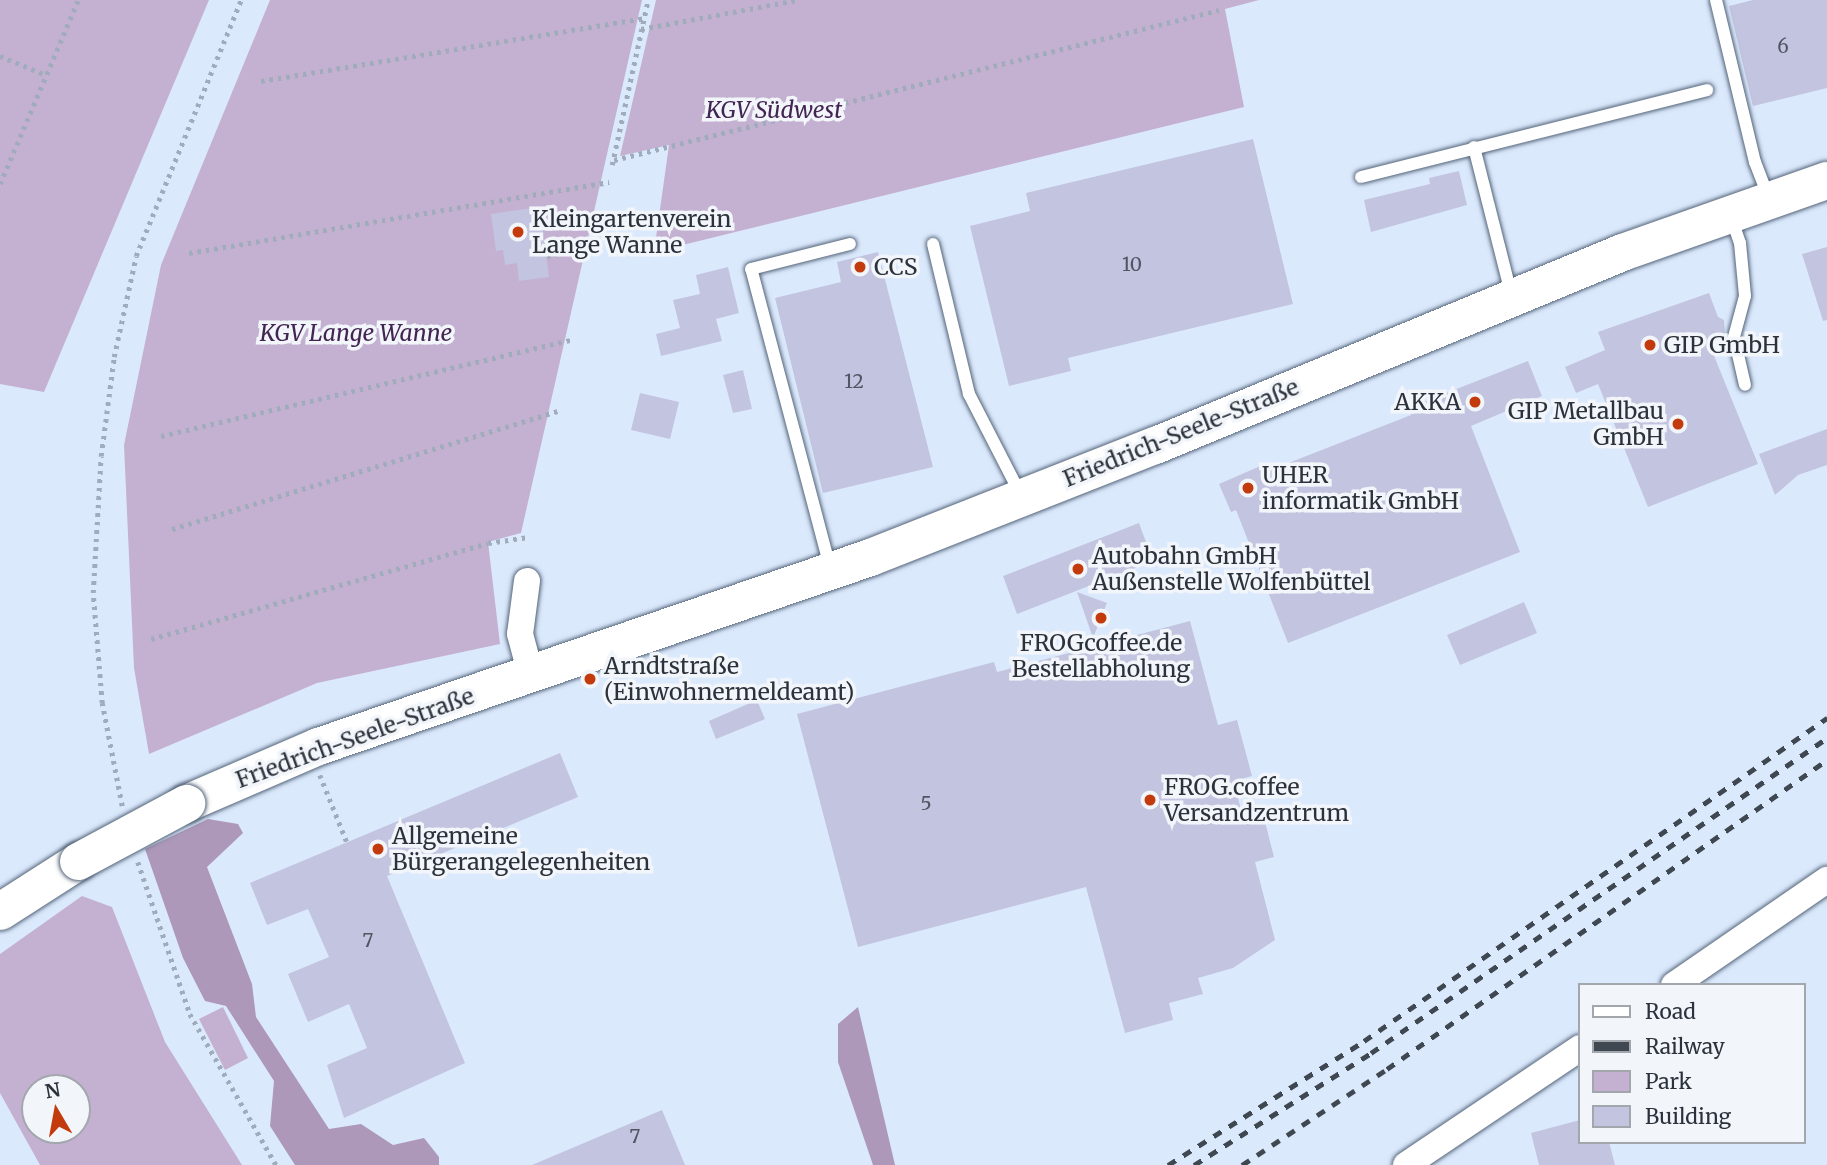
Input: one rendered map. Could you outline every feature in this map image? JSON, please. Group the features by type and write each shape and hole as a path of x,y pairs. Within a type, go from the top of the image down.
{"street":[{"name":"Friedrich-Seele-Straße","path":"0,911 78,861 186,803 318,746 832,570 1022,498 1512,298 1729,213 1827,180"},
{"path":"527,581 520,634 531,675"},
{"path":"1677,983 1827,880"},
{"path":"1416,1162 1578,1049"}],"lane":[{"path":"1716,0 1755,162 1769,199"},
{"path":"1361,177 1706,90"},
{"path":"1474,147 1512,298"},
{"path":"1729,213 1740,243 1745,296 1734,337 1745,385"},
{"path":"832,570 821,545 751,269 850,244"},
{"path":"933,244 969,394 1022,498"}],"path":[{"path":"0,184 78,0"},
{"path":"124,814 102,703 93,593 94,527 114,356 136,256 241,0"},
{"path":"648,0 613,163 1219,10"},
{"path":"641,29 798,0"},
{"path":"261,81 644,18"},
{"path":"0,56 46,75"},
{"path":"189,253 609,182"},
{"path":"547,256 594,249"},
{"path":"161,436 573,339"},
{"path":"172,529 557,411"},
{"path":"151,639 488,543 529,537"},
{"path":"325,787 347,842"},
{"path":"135,852 190,1014 276,1165"}],"green space":[{"path":"0,0 209,0 44,392 0,384"},
{"name":"KGV Lange Wanne","path":"270,0 642,0 521,533 488,542 500,644 317,683 149,754 134,668 124,445 161,265"},
{"name":"KGV Südwest","path":"656,0 1259,0 1225,9 1244,107 654,252 669,145 620,156"},
{"path":"82,896 112,907 165,1042 242,1165 40,1165 28,1144 91,1144 91,1074 21,1074 21,1131 0,1093 0,954"},
{"path":"223,1007 248,1058 225,1070 199,1019"}],"shaded area":[{"path":"208,819 238,824 243,833 207,867 252,984 256,1017 329,1129 361,1124 393,1145 424,1138 439,1157 439,1165 295,1165 270,1126 274,1081 226,1006 205,1001 183,958 145,849"},
{"path":"858,1007 895,1165 873,1165 838,1062 838,1024"}],"building":[{"path":"1753,0 1827,0 1827,88 1753,106 1729,6"},
{"path":"1253,139 1293,304 1068,358 1071,371 1009,386 970,226 1030,211 1026,193"},
{"path":"1459,171 1467,205 1371,232 1364,200 1430,184 1429,178"},
{"name":"Kleingartenverein Lange Wanne","path":"540,207 549,277 519,281 517,263 505,265 503,250 496,251 491,214"},
{"path":"1827,247 1827,320 1823,321 1802,254"},
{"path":"878,252 933,467 823,493 775,298 841,282 837,262"},
{"path":"728,267 739,313 716,319 722,341 661,356 656,334 680,328 673,300 700,294 696,275"},
{"name":"GIP Metallbau GmbH","path":"1709,293 1718,317 1724,320 1725,334 1708,341 1758,464 1648,507 1598,384 1576,393 1565,367 1605,350 1598,332"},
{"path":"1528,361 1542,396 1471,426 1520,552 1288,643 1236,510 1231,512 1219,484 1265,464 1268,471 1411,415 1408,408"},
{"path":"743,370 752,409 733,413 723,375"},
{"path":"640,393 679,402 670,439 631,430"},
{"path":"1827,429 1827,465 1798,475 1775,495 1759,454"},
{"name":"Autobahn GmbH Außenstelle Wolfenbüttel","path":"1139,523 1153,561 1017,614 1003,576"},
{"path":"1077,592 1107,603 1093,638"},
{"path":"1524,602 1537,633 1460,665 1447,635"},
{"path":"1190,621 1218,725 1237,720 1252,776 1234,781 1244,823 1264,818 1274,857 1255,862 1275,940 1233,968 1198,978 1203,994 1169,1003 1173,1020 1125,1033 1086,887 858,947 797,714 994,662 997,672"},
{"path":"757,700 765,719 716,739 709,721"},
{"path":"560,753 578,797 387,876 465,1063 344,1118 327,1065 367,1048 349,1004 308,1022 288,974 329,957 308,909 267,925 250,883"},
{"path":"662,1110 685,1165 532,1165"},
{"path":"1578,1121 1578,1144 1610,1144 1615,1165 1539,1165 1531,1133"}],"railway":[{"path":"1168,1165 1364,1041 1827,718"},
{"path":"1194,1165 1371,1053 1827,738"},
{"path":"1242,1165 1387,1069 1827,760"}],"place":[{"name":"Kleingartenverein Lange Wanne","path":"518,232"},
{"name":"CCS","path":"860,267"},
{"name":"GIP GmbH","path":"1650,345"},
{"name":"AKKA","path":"1475,402"},
{"name":"GIP Metallbau GmbH","path":"1678,424"},
{"name":"UHER informatik GmbH","path":"1248,488"},
{"name":"Autobahn GmbH Außenstelle Wolfenbüttel","path":"1078,569"},
{"name":"FROGcoffee.de Bestellabholung","path":"1101,618"},
{"name":"Arndtstraße (Einwohnermeldeamt)","path":"590,679"},
{"name":"FROG.coffee Versandzentrum","path":"1150,800"},
{"name":"Allgemeine Bürgerangelegenheiten","path":"378,849"}]}
